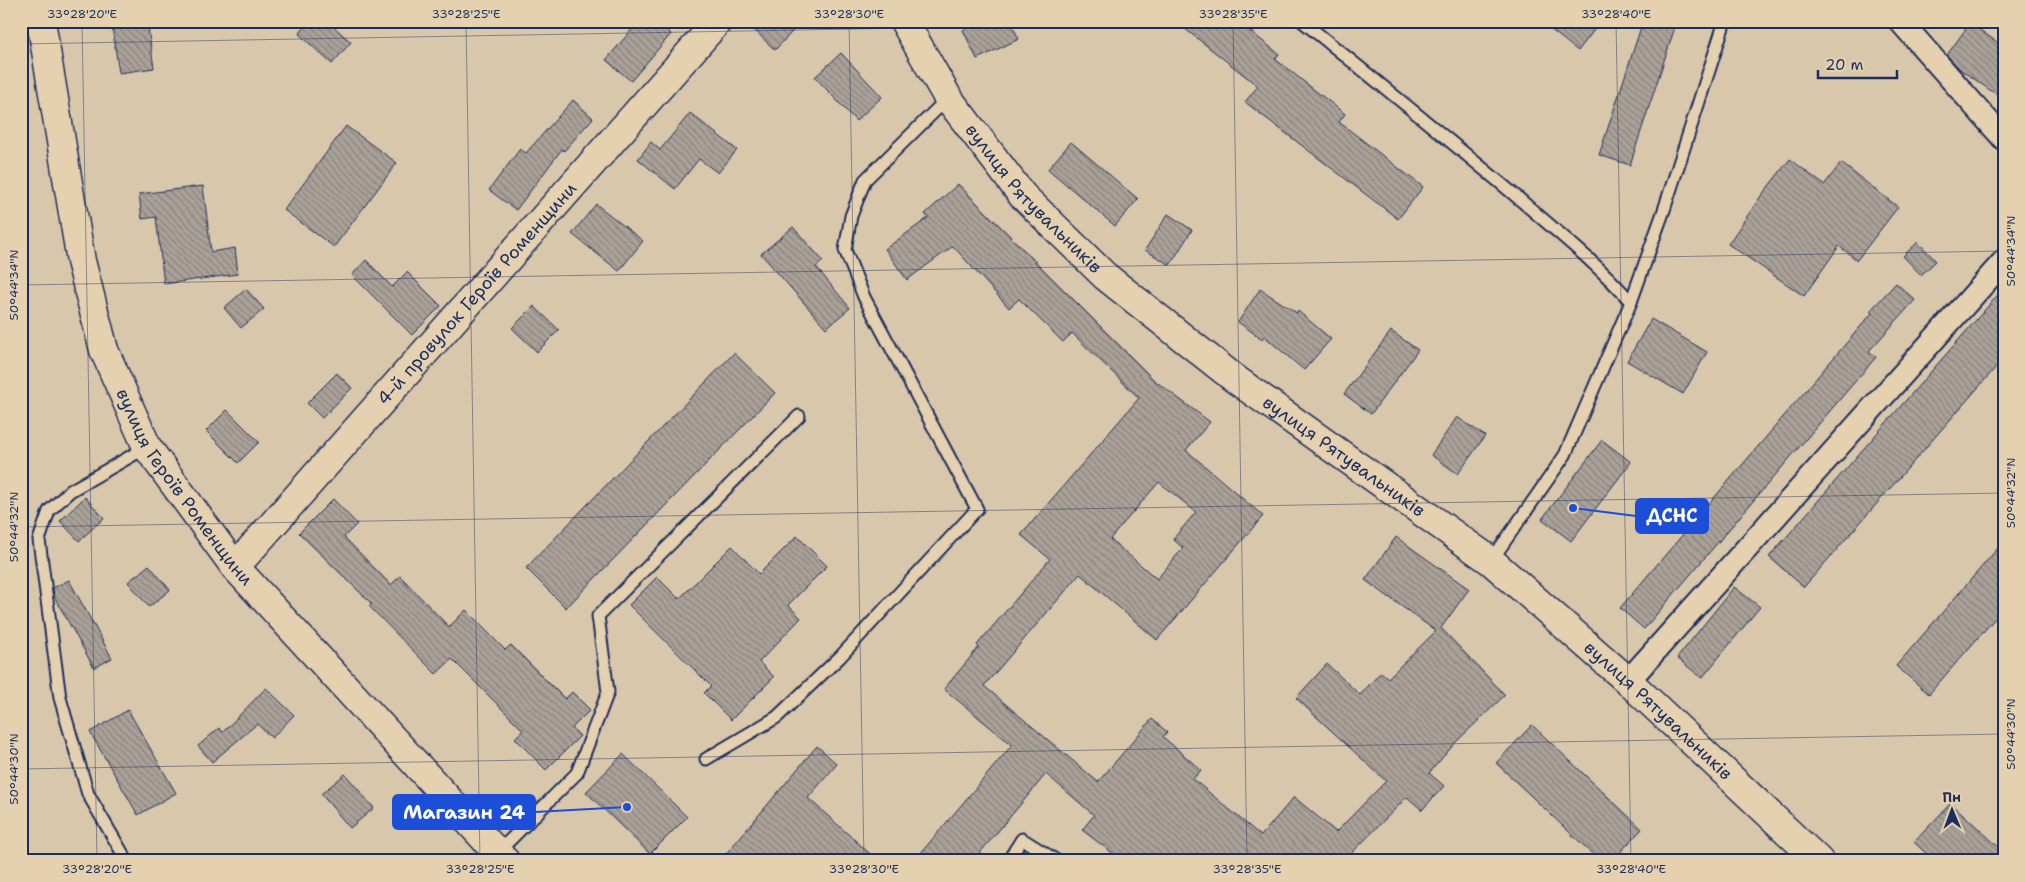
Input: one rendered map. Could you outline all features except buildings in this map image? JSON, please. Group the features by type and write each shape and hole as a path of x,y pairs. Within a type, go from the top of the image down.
{"street":[{"name":"вулиця Героїв Роменщини","path":"41,21 81,261 104,350 148,447 235,567 501,857"},
{"name":"4-й провулок Героїв Роменщини","path":"235,567 718,21"},
{"name":"вулиця Рятувальників","path":"904,21 948,98 1022,195 1105,276 1235,379 1491,561 1628,681 1819,861"},
{"path":"1900,21 2004,139"},
{"path":"1628,681 2004,261"}],"lane":[{"path":"1302,21 1459,147 1605,273 1631,302"},
{"path":"1491,561 1565,456 1631,302 1664,210 1725,21"},
{"path":"706,758 777,717 840,657 977,509 864,297 846,250 851,216 866,180 948,98"},
{"path":"501,857 577,773 608,692 598,616 800,416"},
{"path":"126,861 88,794 60,698 40,540 49,511 70,491 148,447"},
{"path":"1008,861 1022,839 1057,861"}],"place":[{"name":"ДСНС","path":"1573,508"},
{"name":"Магазин 24","path":"627,807"}]}
